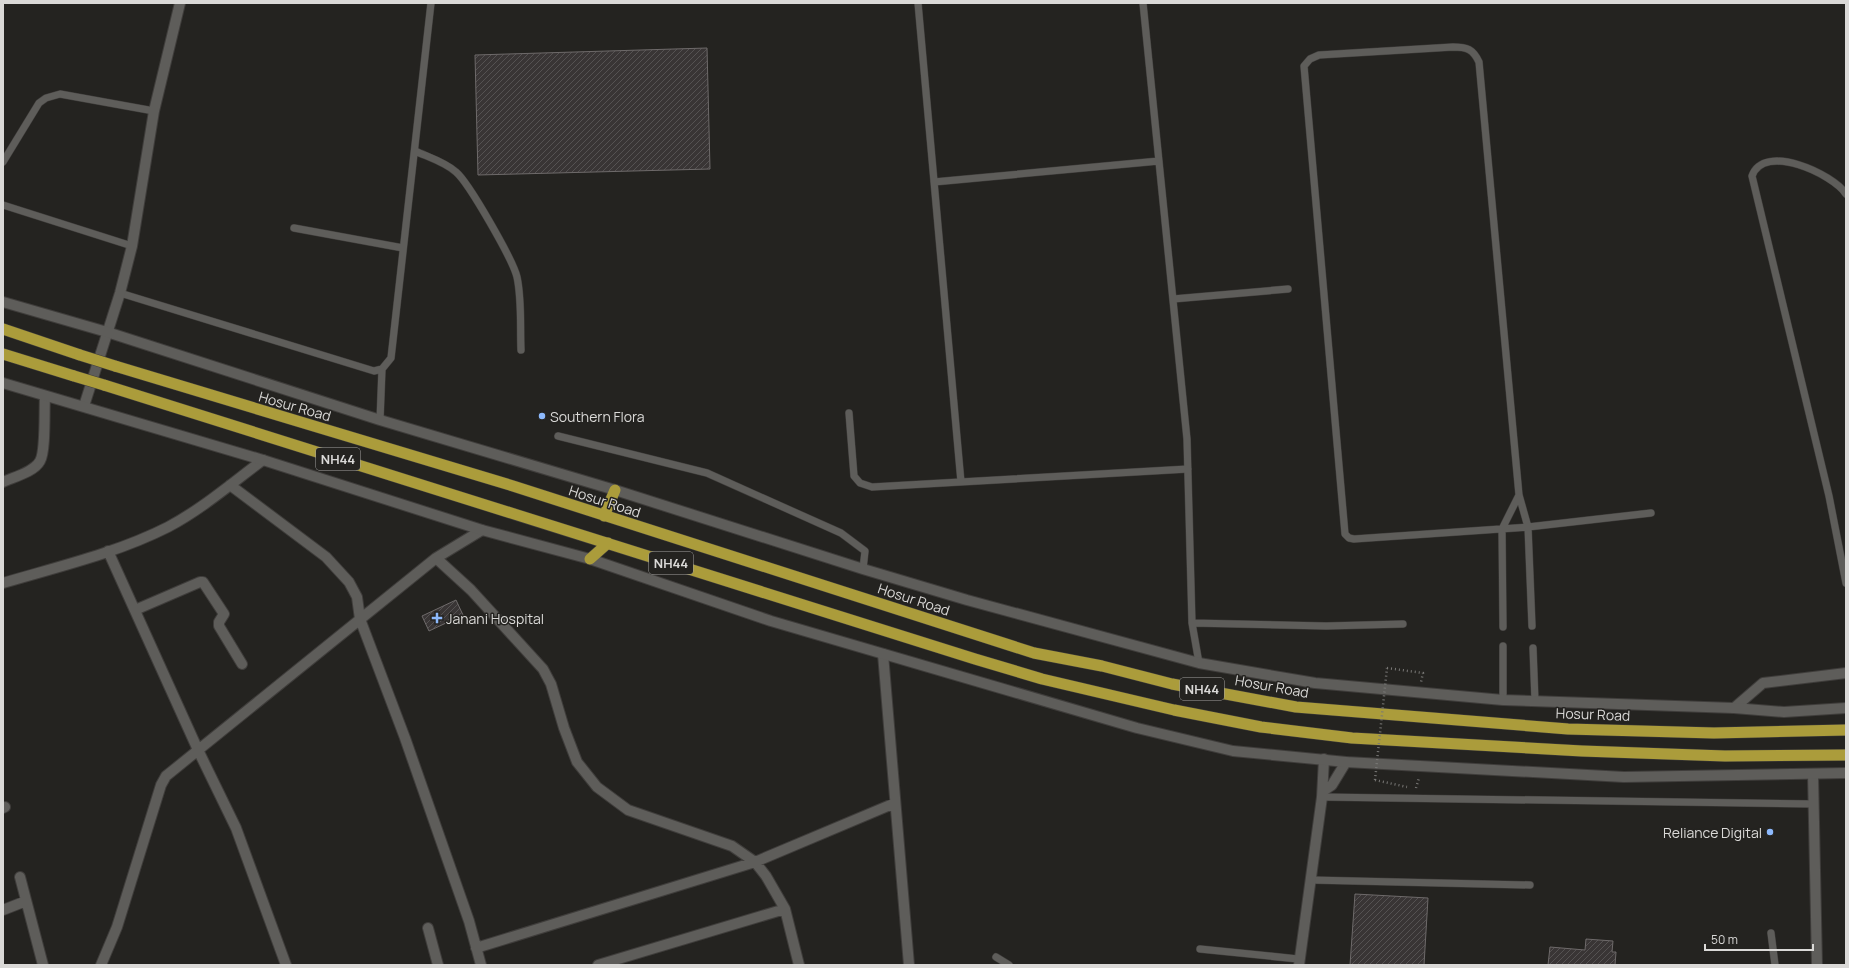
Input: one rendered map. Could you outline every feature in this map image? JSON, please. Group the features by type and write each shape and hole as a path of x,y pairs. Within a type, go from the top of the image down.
{"highway":[{"name":"Hosur Road","path":"3,328 115,366 513,486 1034,654 1102,666 1172,684 1296,707 1568,729 1714,733 1846,730"},
{"name":"NH44","path":"3,354 1042,679 1174,710 1262,728 1352,738 1582,751 1725,756 1846,755"},
{"path":"604,516 615,490"},
{"path":"590,560 608,543"}],"street":[{"path":"84,406 106,332 120,293 132,246 154,111 180,3"},
{"path":"3,302 106,332 380,420 615,490 863,569 967,600 1199,663 1315,683 1503,700 1734,708 1784,712 1846,708"},
{"path":"3,383 263,460 482,530 590,560 771,621 1137,728 1226,749 1346,762 1624,776 1846,773"},
{"path":"3,482 33,468 40,461 43,450 45,396"},
{"path":"3,583 108,551 169,527 230,485 263,460"},
{"path":"230,485 326,557 338,568 358,597 360,619 405,738 469,921 481,965"},
{"path":"101,965 117,927 161,785 174,768 436,558 482,530"},
{"path":"108,551 198,750 236,828 286,965"},
{"path":"436,558 471,590 542,669 551,684 577,762 597,787 628,810 732,846 755,862 766,876 786,908 800,965"},
{"path":"135,610 203,582 224,612 219,622 219,626 242,664"},
{"path":"883,654 909,965"},
{"path":"1734,708 1763,683 1846,673"},
{"path":"1298,962 1323,794 1324,759"},
{"path":"1323,794 1332,785 1346,762"},
{"path":"1813,774 1817,965"},
{"path":"476,948 755,862 895,803"},
{"path":"20,877 43,965"},
{"path":"3,910 26,901"},
{"path":"598,965 786,908"},
{"path":"428,928 438,965"}],"lane":[{"path":"120,293 374,371 382,369 391,358 431,3"},
{"path":"918,3 961,482"},
{"path":"1142,3 1187,439 1192,623 1199,663"},
{"path":"1532,626 1528,527 1519,495 1480,62 1475,53 1466,47 1319,55 1310,58 1304,66 1345,534 1349,538 1354,539 1502,529 1528,527 1651,513"},
{"path":"3,162 39,103 46,98 60,94 154,111"},
{"path":"415,151 445,165 456,172 471,192 509,258 517,276 521,350"},
{"path":"934,182 1159,161"},
{"path":"1846,194 1832,180 1794,162 1776,161 1761,164 1754,169 1752,176 1827,488 1846,583"},
{"path":"3,205 132,246"},
{"path":"294,228 404,248"},
{"path":"1173,299 1288,289"},
{"path":"380,420 382,369"},
{"path":"849,413 854,476 860,483 872,487 1188,469"},
{"path":"558,436 708,473 759,495 842,533 865,551 863,569"},
{"path":"1503,627 1502,529 1519,495"},
{"path":"1192,623 1326,626 1403,624"},
{"path":"1503,646 1503,700"},
{"path":"1533,648 1535,701"},
{"path":"1323,794 1814,804"},
{"path":"1311,880 1530,884"},
{"path":"1771,933 1775,965"},
{"path":"1200,949 1298,962"},
{"path":"996,957 1009,965"}],"path":[{"path":"1410,787 1375,780 1387,668 1423,673"}],"building":[{"path":"707,48 710,169 478,175 475,55"},
{"path":"456,600 463,615 429,631 422,616"},
{"path":"1355,894 1428,898 1424,965 1350,965"},
{"path":"1586,939 1613,941 1612,952 1616,952 1615,965 1548,965 1550,947 1585,950"}],"place":[{"name":"Southern Flora","path":"542,416"},
{"name":"Janani Hospital","path":"437,618"},
{"name":"Reliance Digital","path":"1770,832"}]}
